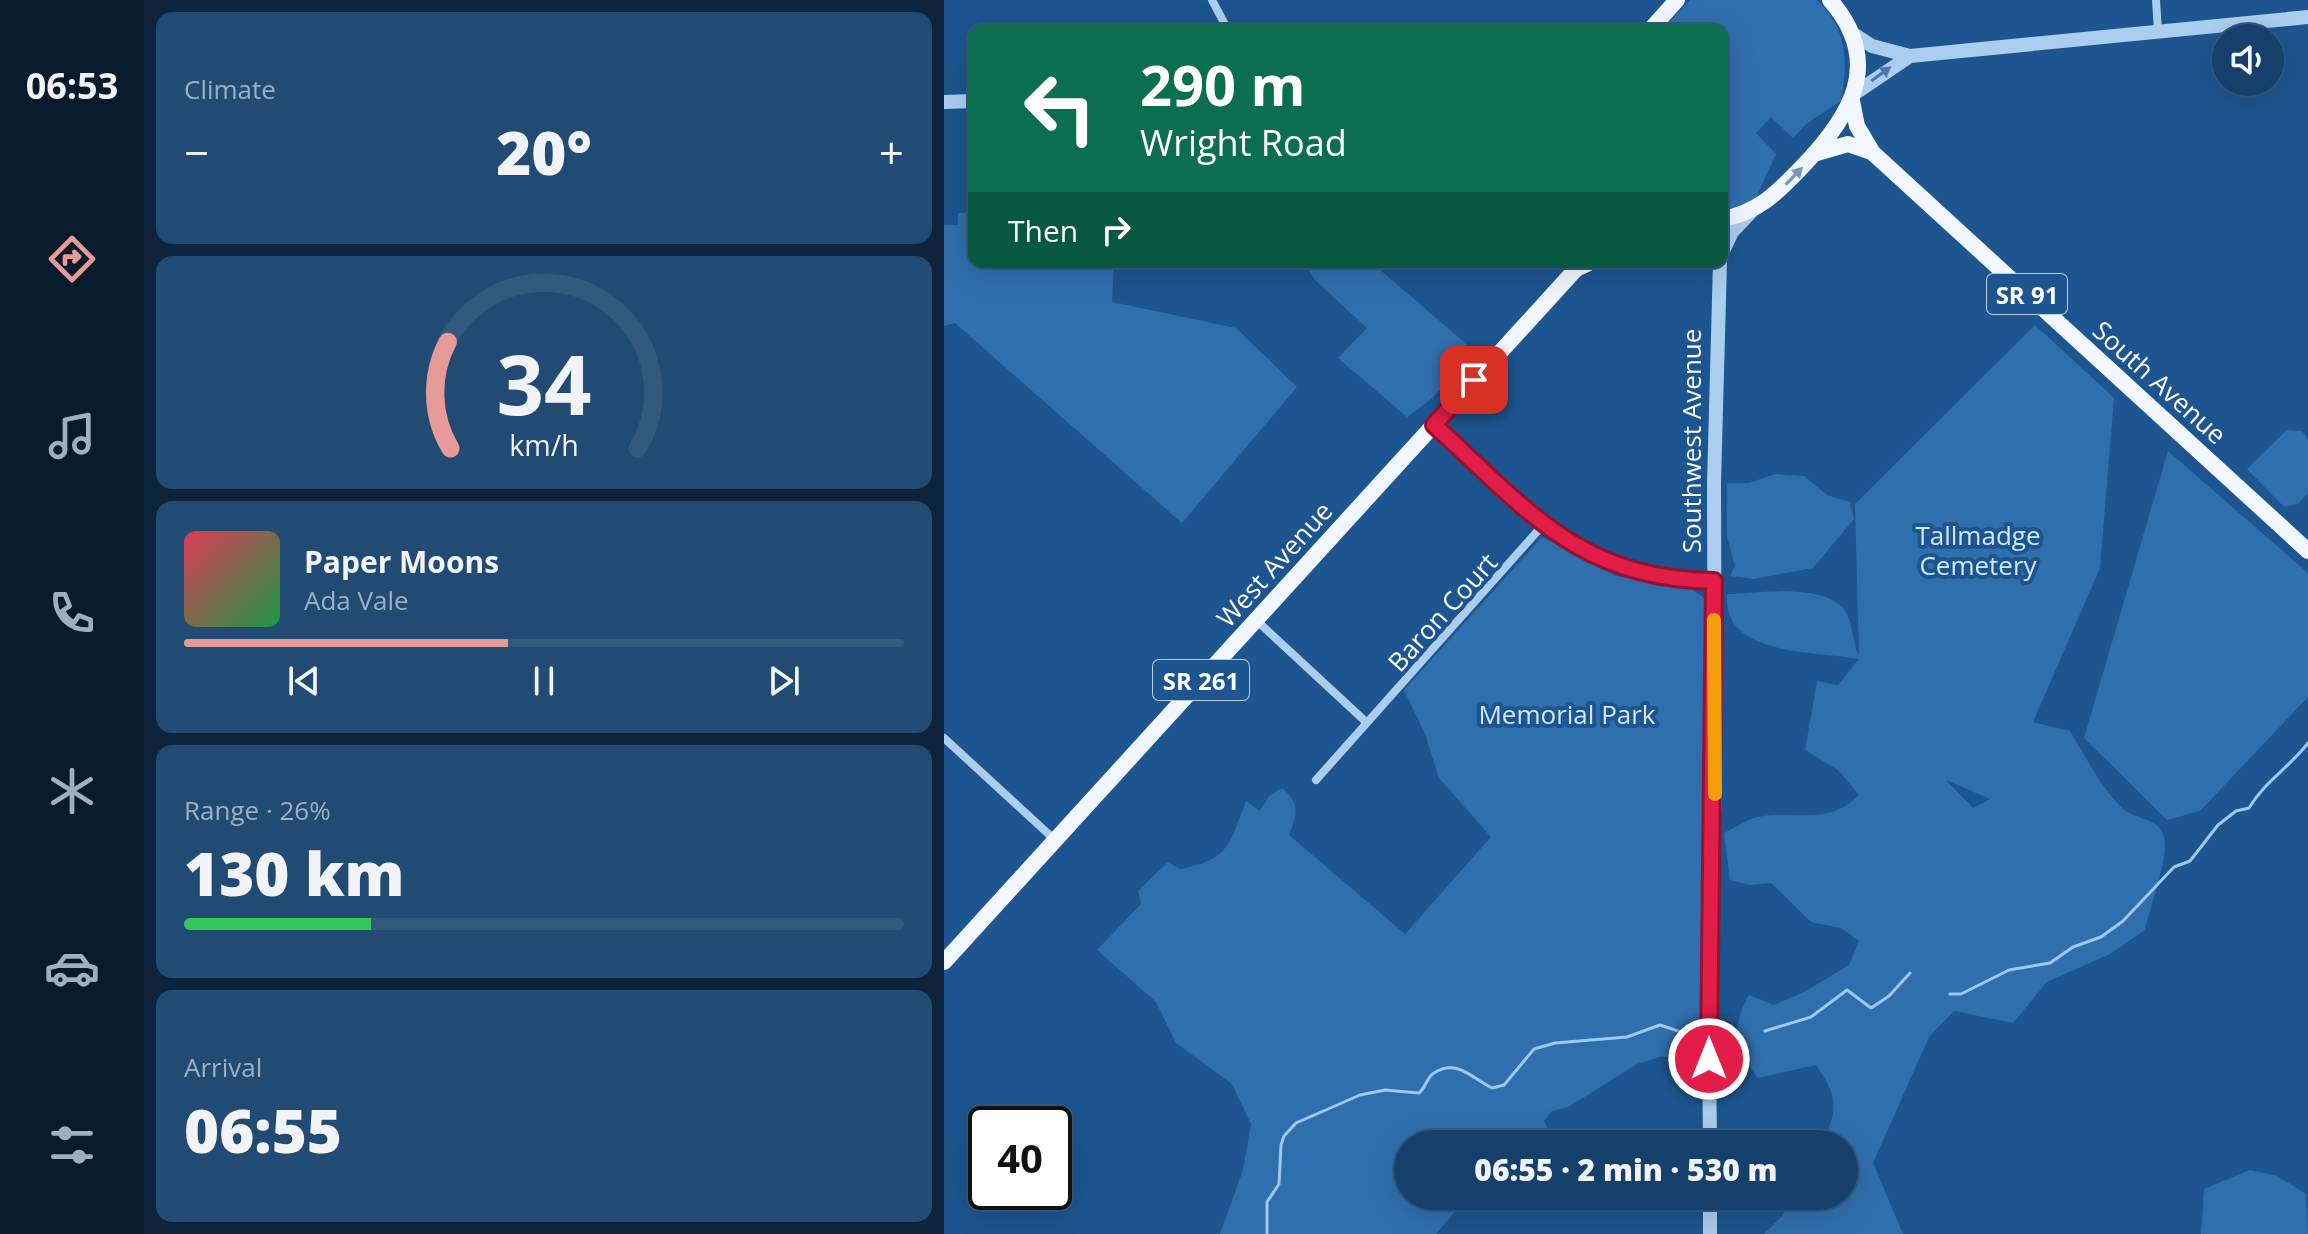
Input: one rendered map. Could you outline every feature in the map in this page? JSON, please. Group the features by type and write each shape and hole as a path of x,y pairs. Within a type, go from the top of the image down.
{"main road":[{"name":"SR 91","path":"1830,0 1849,31 1856,60 1853,98"},
{"path":"1655,24 1672,3"},
{"path":"1728,217 1752,211 1777,193 1840,125 1853,98"},
{"name":"South Avenue","path":"1853,98 1857,126 1873,153 2308,551"},
{"path":"1815,154 1848,144 1873,153"},
{"name":"West Avenue","path":"944,962 1578,268"}],"street":[{"path":"1212,0 1225,24"},
{"path":"2156,0 2158,31"},
{"path":"1849,31 1872,46 1910,56 2308,17"},
{"path":"1853,98 1910,56"},
{"path":"944,102 968,101"},
{"name":"Southwest Avenue","path":"1728,241 1732,232 1752,211"},
{"name":"Southwest Avenue","path":"1710,1130 1708,950 1715,793 1714,581 1719,268"},
{"path":"1434,425 1543,525 1601,560 1635,572 1714,581"},
{"name":"Baron Court","path":"1316,780 1365,721 1392,697 1543,525"},
{"path":"1256,620 1365,721"},
{"path":"944,738 1055,840"},
{"path":"1710,1210 1710,1234"}],"green space":[{"path":"1690,0 1817,0 1835,23 1845,60 1841,101 1806,124 1793,138 1771,117 1756,133 1776,154 1755,200 1728,210 1728,24 1668,24"},
{"path":"958,213 968,213 968,268 1114,268 1112,302 1236,328 1297,387 1182,523 955,323 944,326 944,225 958,225"},
{"path":"1308,268 1378,268 1464,342 1474,355 1430,400 1407,417 1338,358 1367,328 1314,279"},
{"name":"Tallmadge Cemetery","path":"2035,325 2114,398 2100,568 2033,722 2070,731 2100,781 2122,808 2155,824 2164,836 2160,876 2145,930 2110,954 2047,982 2013,1023 1954,1011 1929,1037 1873,1163 1903,1234 1764,1234 1785,1210 1858,1210 1858,1130 1827,1130 1834,1103 1829,1086 1816,1065 1758,1078 1740,1048 1739,1018 1749,995 1774,1005 1806,991 1849,965 1859,941 1841,928 1811,922 1771,883 1750,885 1730,880 1724,833 1758,817 1835,811 1859,795 1838,770 1805,750 1817,681 1838,685 1859,659 1798,652 1756,640 1739,630 1729,615 1727,594 1774,591 1826,597 1847,614 1859,656 1855,504","holes":["1946,780 1990,799 1973,808"]},
{"path":"2287,430 2302,431 2308,439 2308,493 2298,504 2284,507 2247,469"},
{"path":"2168,451 2308,573 2308,697 2200,811 2167,820 2084,738"},
{"path":"1775,474 1804,476 1827,495 1850,502 1854,519 1813,568 1754,579 1730,576 1735,566 1727,537 1727,483 1749,483"},
{"name":"Memorial Park","path":"1542,537 1616,576 1692,589 1705,599 1706,818 1701,1050 1694,1051 1692,1056 1660,1057 1637,1064 1570,1106 1551,1112 1544,1121 1548,1130 1394,1130 1394,1210 1456,1210 1436,1234 1220,1234 1243,1170 1251,1124 1232,1084 1176,1043 1156,1002 1097,950 1141,904 1138,891 1168,862 1180,869 1209,861 1231,839 1246,801 1260,811 1269,796 1282,788 1292,799 1296,810 1289,835 1405,934 1491,837 1439,778 1425,734 1404,690"},
{"path":"2250,1170 2277,1176 2306,1194 2308,1234 2201,1234 2204,1189"}],"waterway":[{"path":"1950,994 1961,994 2009,970 2050,963 2073,947 2101,937 2123,921 2174,867 2190,861 2218,825 2236,811 2249,808 2262,790 2308,743"},
{"path":"1765,1031 1811,1017 1847,990 1871,1008 1889,996 1910,973"},
{"path":"1267,1234 1267,1202 1279,1184 1281,1145 1284,1136 1296,1123 1360,1095 1385,1090 1419,1093 1432,1075 1442,1069 1457,1069 1492,1088 1504,1085 1534,1049 1555,1043 1627,1037 1660,1025 1693,1036"}],"slow traffic":[{"path":"1714,620 1715,794"}],"route":[{"path":"1474,380 1434,425 1543,525 1601,560 1635,572 1688,581 1714,581 1715,793 1708,950 1709,1059"}]}
